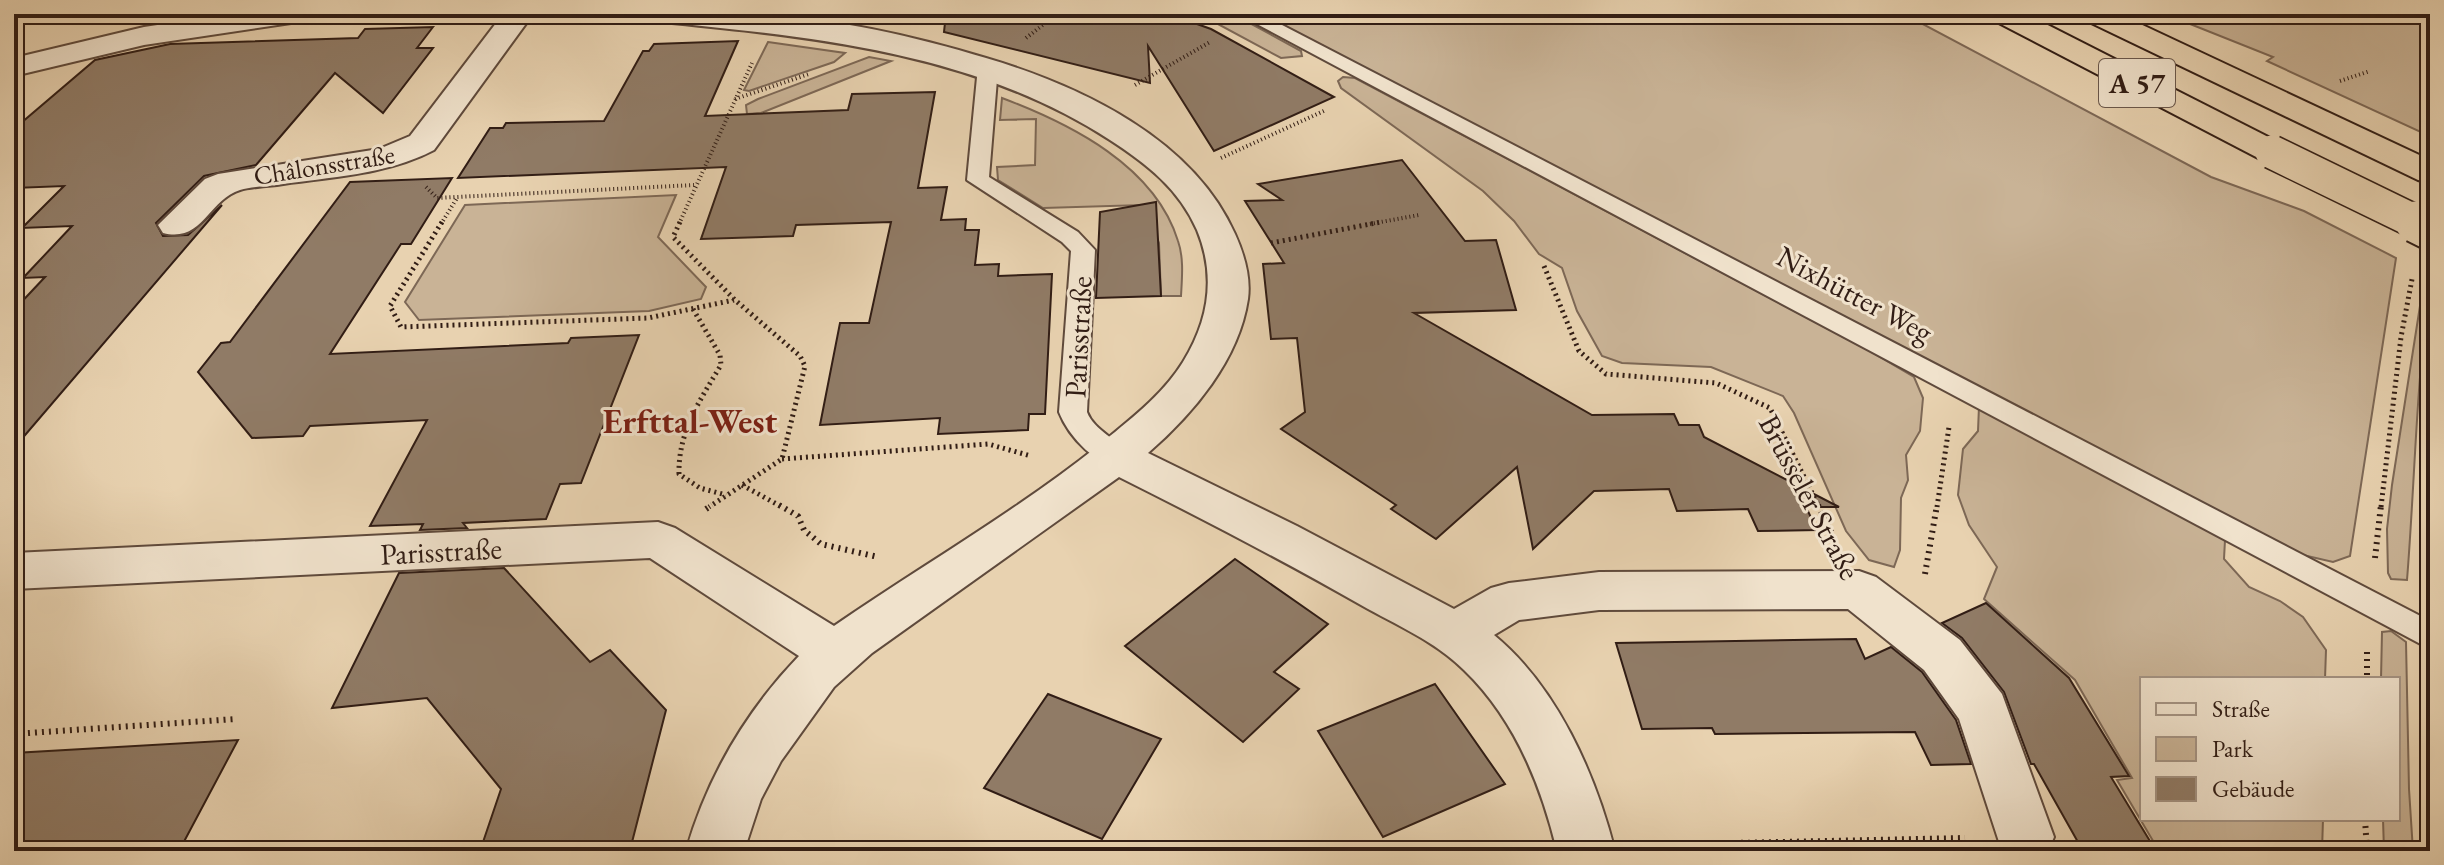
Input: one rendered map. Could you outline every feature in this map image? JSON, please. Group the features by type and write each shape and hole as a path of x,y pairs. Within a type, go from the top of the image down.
{"highway":[{"name":"A 57","path":"2003,14 2430,229"},
{"name":"A 57","path":"2095,14 2312,120 2430,173"}],"street":[{"path":"16,65 144,36 291,14"},
{"name":"Châlonsstraße","path":"176,225 218,187 230,181 304,172 403,153 422,143 518,14"},
{"path":"672,14 770,25 817,22 988,67 1091,110 1181,177 1201,202 1224,252 1228,298 1214,343 1204,363 1171,405 1101,467 835,653 799,693 763,743 739,786 715,851"},
{"path":"1101,467 1315,556 1453,634 1483,656 1533,718 1572,802 1586,849"},
{"path":"658,540 835,653"},
{"name":"Parisstraße","path":"14,571 658,540"},
{"name":"Brüsseler Straße","path":"1453,634 1509,602 1584,593 1859,590 1942,655 1983,710 2025,837"}],"lane":[{"name":"Nixhütter Weg","path":"1247,14 2430,636"},
{"name":"Parisstraße","path":"988,67 978,180 1070,237 1083,250 1073,412 1101,467"}],"path":[{"path":"770,25 673,237 735,300 800,356 805,366 782,459"},
{"path":"1091,110 1210,42"},
{"path":"1181,177 1326,110"},
{"path":"403,153 414,174 437,198 695,185"},
{"path":"457,198 390,306 401,327 648,318 735,300"},
{"path":"1224,252 1419,215"},
{"name":"Brüsseler Straße","path":"1544,266 1579,351 1606,374 1716,383 1770,408 1859,590"},
{"path":"2367,677 2369,606 2401,337 2413,275"},
{"path":"693,309 720,355 721,365 682,435 677,455 679,474 700,488 727,495"},
{"path":"1859,590 1910,589 1925,574 1933,542 1945,439 1953,417 1953,383"},
{"path":"658,540 782,459 988,444 1042,458 1101,467"},
{"path":"742,485 798,516 803,532 821,546 862,550 936,583"},
{"path":"14,734 236,719"},
{"path":"2365,821 2367,851"},
{"path":"1586,849 2025,837"}],"green space":[{"path":"1204,14 1233,14 1301,51 1302,56 1281,58"},
{"path":"1256,14 1904,14 2211,177 2304,211 2396,258 2350,556 2333,562 2303,555"},
{"path":"2165,14 2425,14 2425,134 2267,61 2273,57"},
{"path":"768,42 845,53 834,62 749,91 744,90"},
{"path":"869,57 891,61 761,113 747,114 746,105 758,99"},
{"path":"1343,77 1355,78 1914,377 1923,398 1920,431 1906,455 1908,480 1901,498 1900,550 1894,567 1869,560 1846,531 1794,413 1783,396 1711,367 1622,363 1602,356 1577,311 1562,268 1539,254 1514,221 1483,191 1341,88 1338,81"},
{"path":"1002,98 1082,135 1107,151 1150,191 1167,214 1178,241 1182,268 1181,296 1161,296 1159,243 1143,205 1043,208 998,180 997,167 1035,165 1036,119 1000,120"},
{"path":"676,195 658,237 706,287 701,299 649,311 419,320 405,302 465,205"},
{"path":"2425,274 2430,276 2430,284 2407,580 2391,579 2388,573 2387,529"},
{"path":"1979,406 2225,540 2224,559 2249,587 2280,601 2303,617 2326,650 2325,677 2140,677 2140,819 2117,780 2132,778 2075,680 1984,599 1997,567 1969,525 1958,495 1963,449 1978,431"},
{"path":"2391,631 2406,642 2413,851 2384,851 2383,821 2400,821 2400,677 2381,677 2382,632"},
{"path":"2141,821 2323,821 2322,851 2159,851"}],"building":[{"path":"946,14 1169,14 1211,29 1334,97 1214,151 1148,46 1150,83 944,32"},
{"path":"433,27 417,48 433,48 383,113 335,73 256,165 204,176 156,223 163,236 188,235 222,205 14,448 14,310 45,277 23,278 72,226 22,228 64,186 14,188 14,129 95,60 170,44 358,38 365,29"},
{"path":"738,41 705,116 848,110 852,94 935,92 918,188 947,187 941,220 966,219 965,230 979,230 975,265 999,264 998,276 1052,274 1045,414 1029,414 1028,430 938,434 940,418 820,425 840,323 869,323 891,222 796,225 793,236 701,239 726,167 458,178 490,128 503,128 506,123 604,121 643,51 649,51 654,44"},
{"path":"1402,160 1465,241 1496,240 1516,310 1414,313 1592,415 1674,414 1679,425 1699,425 1704,437 1839,507 1806,507 1817,530 1758,531 1748,509 1677,511 1669,489 1594,491 1533,549 1517,467 1436,539 1391,509 1396,505 1281,429 1305,412 1297,338 1271,339 1263,264 1284,263 1245,201 1282,200 1258,184"},
{"path":"452,178 411,244 401,244 330,354 568,343 571,338 639,335 581,483 560,484 546,519 463,523 467,528 420,530 423,524 370,526 427,420 310,426 303,436 252,438 198,372 221,343 230,342 350,182"},
{"path":"1156,202 1161,296 1096,298 1100,212"},
{"path":"1235,559 1328,624 1274,672 1299,689 1243,742 1125,646"},
{"path":"504,568 590,662 610,650 666,710 631,846 577,851 480,851 501,789 427,698 332,708 399,573"},
{"path":"1986,603 2069,678 2129,776 2111,777 2156,851 2083,851 2034,764 2031,764 2004,692 1962,638 1942,623"},
{"path":"1856,639 1865,659 1891,647 1922,672 1956,720 1971,764 1931,765 1915,732 1715,734 1712,728 1642,729 1616,643"},
{"path":"1435,684 1505,784 1383,837 1318,731"},
{"path":"1048,694 1161,739 1102,839 984,788"},
{"path":"238,740 179,851 14,851 14,753"}],"district":[{"name":"Erfttal-West","path":"690,421"}]}
